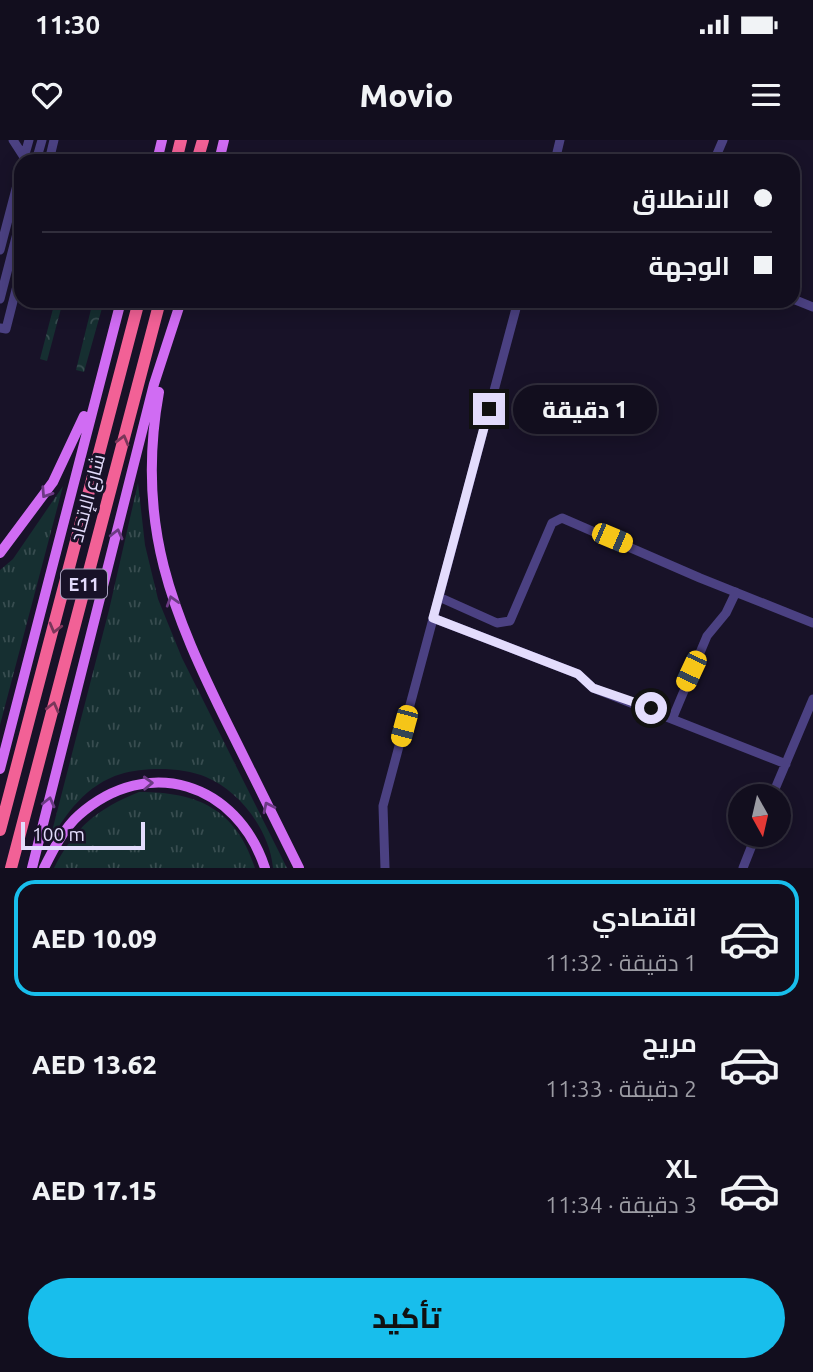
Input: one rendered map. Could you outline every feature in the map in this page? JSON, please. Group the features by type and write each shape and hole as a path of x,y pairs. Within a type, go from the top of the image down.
{"highway":[{"name":"شارع الإتحاد","path":"0,830 137,308"},
{"name":"شارع الإتحاد","path":"11,868 158,308"}],"main road":[{"path":"0,769 119,308"},
{"path":"32,868 154,384 179,308"},
{"path":"174,325 159,393 150,468 153,518 161,563 175,612 196,661 299,868"},
{"path":"0,553 31,515 59,470 77,433 110,341"},
{"path":"44,868 55,846 77,816 104,796 137,783 176,782 209,794 237,816 258,848 265,868"}],"street":[{"path":"0,250 14,211"},
{"path":"0,299 14,245"},
{"path":"0,328 6,329 14,298"},
{"path":"385,868 383,806 516,308"},
{"path":"439,597 497,623 512,619 550,526 559,518 813,623"},
{"path":"673,717 707,636 726,613 736,592"},
{"path":"433,618 578,674 593,688 673,717 786,764"},
{"path":"487,639 497,623"},
{"path":"777,784 813,699"},
{"path":"743,868 751,847"}],"green space":[{"path":"53,308 61,308 47,361 40,359"},
{"path":"91,308 102,308 84,372 76,370"},
{"path":"138,483 145,545 158,599 182,658 287,868 273,868 271,854 259,827 251,814 230,792 206,777 175,770 131,772 98,785 78,801 49,843 109,610"},
{"path":"63,486 0,725 0,570 13,559"},
{"path":"139,792 179,796 197,800 212,808 226,818 237,831 255,868 54,868 70,841 89,821 111,805"}],"route":[{"path":"489,409 433,618 578,674 593,688 651,708"}]}
